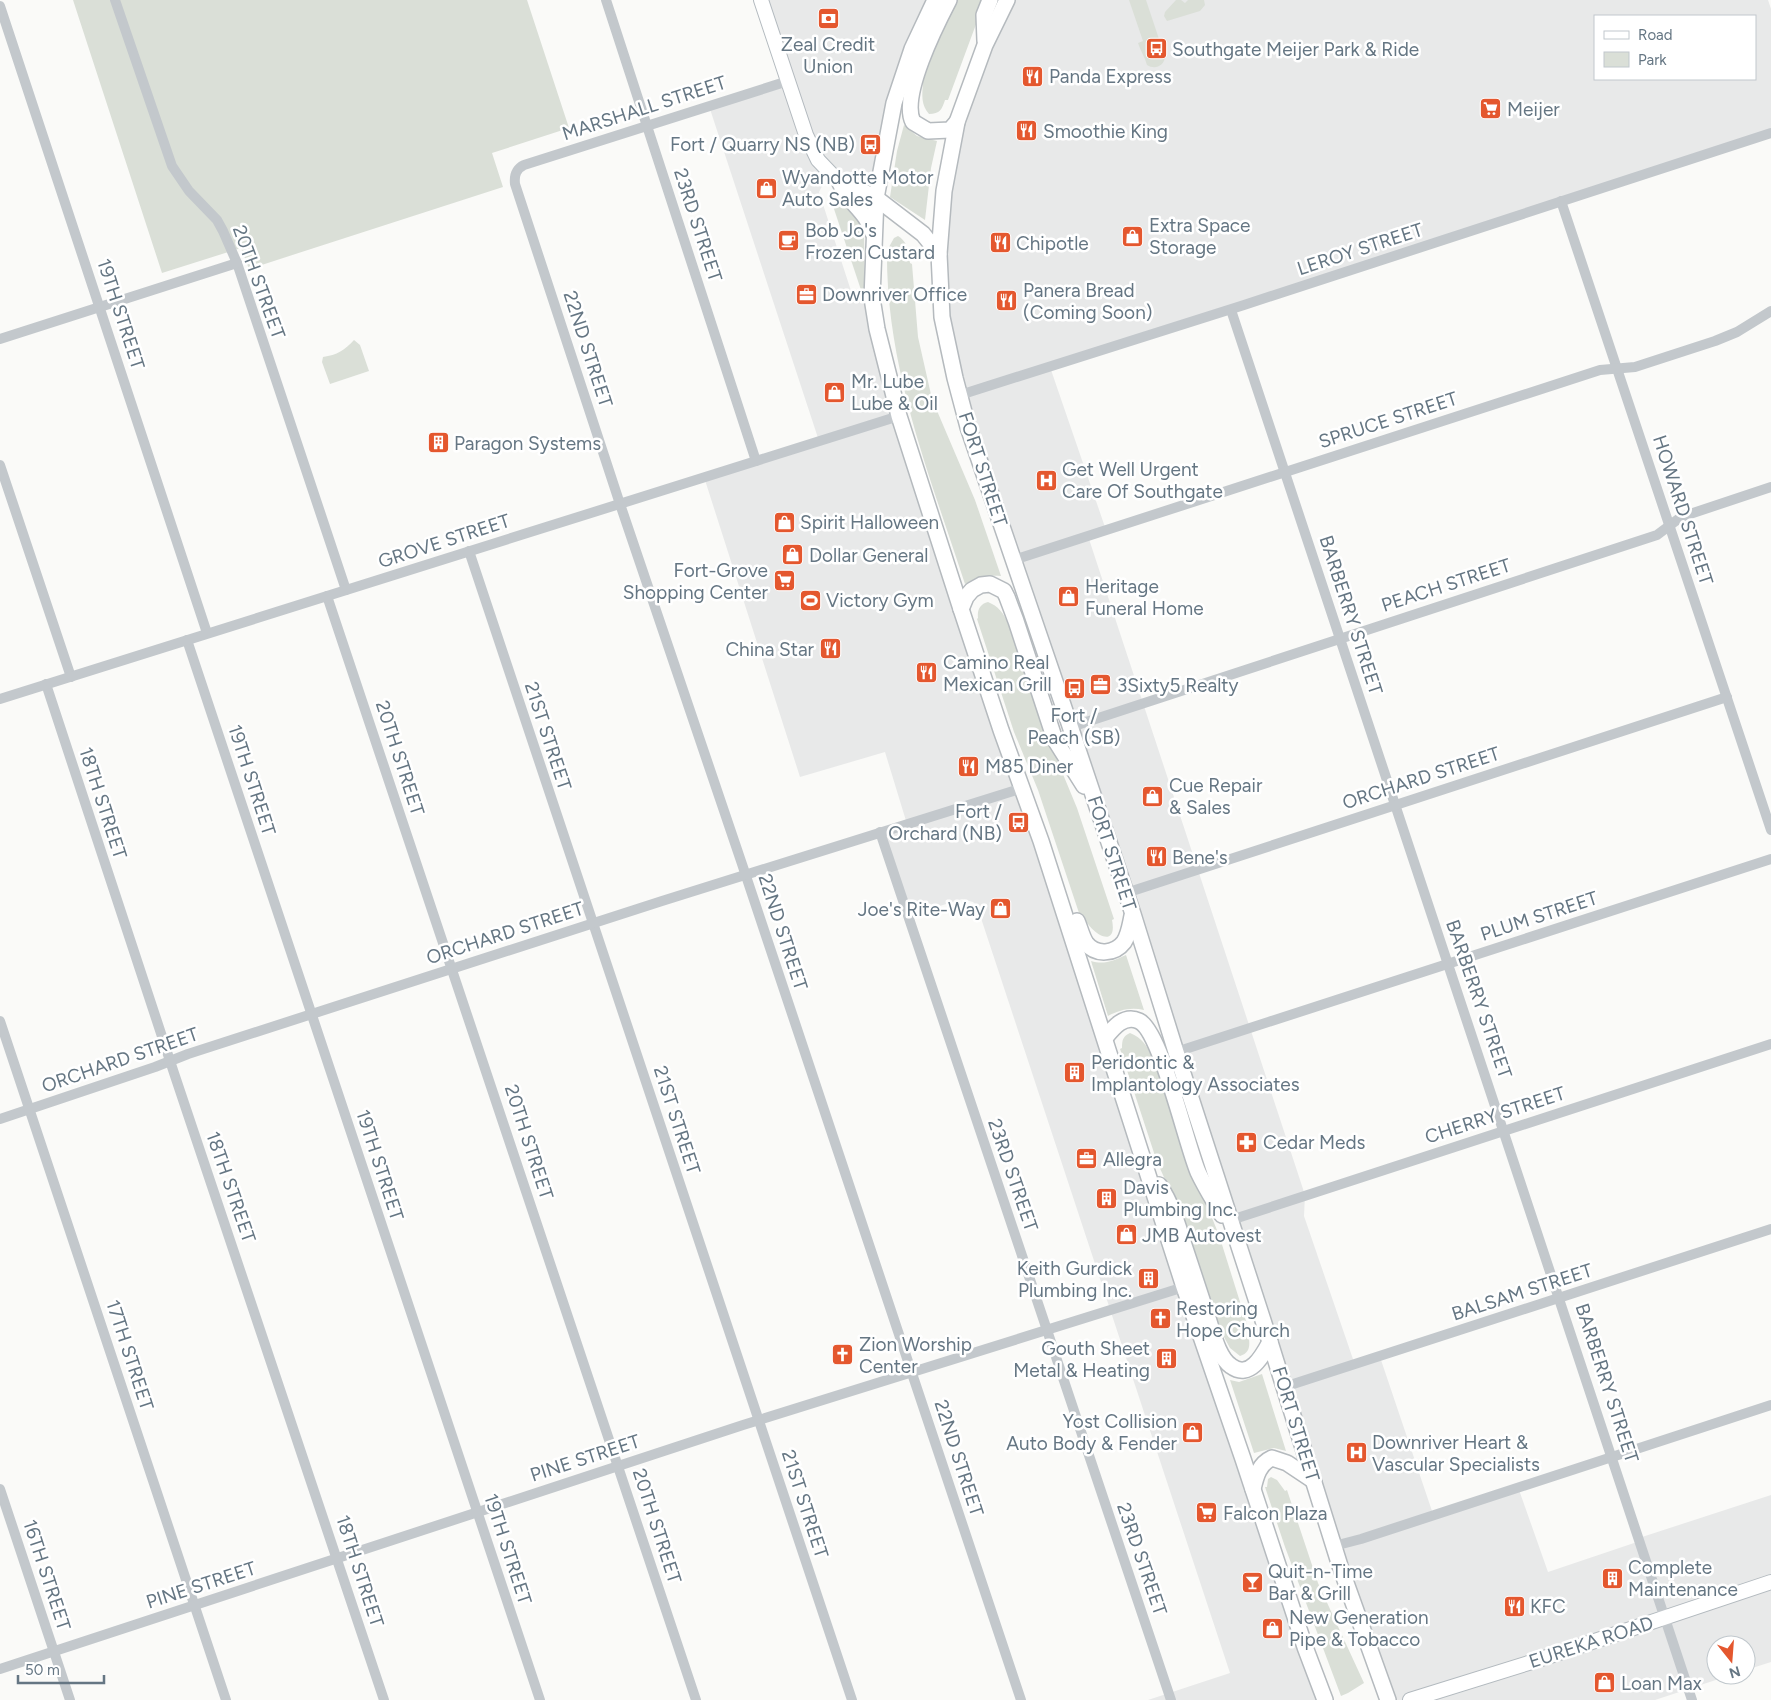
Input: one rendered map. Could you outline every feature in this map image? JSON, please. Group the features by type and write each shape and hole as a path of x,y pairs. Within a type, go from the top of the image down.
{"main road":[{"path":"761,0 806,135 818,160 840,183 844,194 865,215 870,224 874,239"},
{"path":"935,0 912,50 894,103 876,198 872,298 899,416 961,609 1004,738 1023,788 1105,1038 1184,1287 1304,1647 1325,1700"},
{"path":"949,0 916,78 909,109 913,122 928,131 950,130 957,122"},
{"path":"985,45 984,15 990,0"},
{"name":"FORT STREET","path":"1006,0 985,45 957,122 944,191 939,254 942,317 970,433 1133,914 1334,1546 1388,1700"},
{"path":"840,183 854,186 876,198 923,234 939,254"},
{"path":"961,609 966,597 976,587 990,584 1004,591 1016,621 1055,740 1097,806"},
{"path":"1004,738 1015,750 1028,777 1086,943 1091,948 1100,952 1108,952 1115,949 1124,941 1129,932 1133,914"},
{"path":"1105,1038 1117,1024 1128,1018 1138,1020 1150,1032 1160,1055 1198,1172 1240,1247"},
{"path":"1146,1168 1162,1189 1175,1218 1212,1331 1223,1358 1236,1370 1244,1370 1256,1364 1270,1342"},
{"path":"1252,1490 1260,1468 1266,1461 1272,1458 1287,1463 1314,1481"},
{"name":"EUREKA ROAD","path":"1410,1700 1535,1661 1771,1582"}],"street":[{"name":"20TH STREET","path":"116,0 172,166 189,191 216,220 223,231 236,263 346,590"},
{"name":"23RD STREET","path":"606,0 756,461"},
{"name":"19TH STREET","path":"0,6 207,633"},
{"name":"MARSHALL STREET","path":"515,174 524,165 788,81"},
{"name":"LEROY STREET","path":"960,395 1232,310 1771,133"},
{"name":"22ND STREET","path":"515,174 515,184 620,504 1021,1700"},
{"name":"HOWARD STREET","path":"1561,201 1771,830"},
{"path":"0,339 236,263"},
{"name":"BARBERRY STREET","path":"1232,310 1395,805 1505,1130 1692,1700"},
{"name":"SPRUCE STREET","path":"1014,560 1600,370 1635,366 1714,341 1738,332 1771,311"},
{"name":"GROVE STREET","path":"0,699 899,416"},
{"path":"0,465 71,676"},
{"name":"PEACH STREET","path":"1071,727 1657,535 1684,516 1771,488"},
{"name":"21ST STREET","path":"469,551 852,1700"},
{"name":"20TH STREET","path":"327,596 696,1700"},
{"name":"19TH STREET","path":"187,640 540,1700"},
{"name":"18TH STREET","path":"46,684 384,1700"},
{"name":"ORCHARD STREET","path":"1126,893 1727,697"},
{"name":"ORCHARD STREET","path":"0,1119 312,1014 593,923 1023,788"},
{"name":"23RD STREET","path":"880,832 1170,1700"},
{"name":"PLUM STREET","path":"1176,1052 1771,859"},
{"name":"17TH STREET","path":"0,1021 226,1700"},
{"name":"CHERRY STREET","path":"1231,1220 1771,1044"},
{"name":"BALSAM STREET","path":"1284,1387 1771,1229"},
{"name":"PINE STREET","path":"0,1669 618,1465 1184,1287"},
{"path":"1334,1546 1360,1540 1771,1405"},
{"name":"16TH STREET","path":"0,1489 70,1700"}],"shaded area":[{"path":"761,0 935,0 912,49 876,198 829,173 819,192 852,294 872,298 878,329 1325,1700 1148,1700 1230,1673 977,906 973,902 962,899 908,916 880,832 907,824 885,752 800,777 704,477 819,441 709,106 788,81"},
{"path":"1007,0 1768,0 1771,9 1771,133 1050,367 1106,530 1088,536 1305,1195 1304,1216 1355,1365 1380,1357 1433,1514 1518,1487 1548,1572 1640,1541 1639,1538 1771,1495 1771,1662 1756,1667 1756,1635 1706,1635 1706,1683 1655,1700 1388,1700 968,427 939,254 957,122"}],"green space":[{"path":"73,0 527,0 569,128 492,153 503,187 249,269 241,248 162,273"},
{"path":"956,0 985,0 948,100 945,100 938,112 929,114 923,103 923,83 920,82"},
{"path":"1129,0 1146,0 1165,57 1163,63 1159,66 1147,65 1138,43 1143,41"},
{"path":"1176,0 1181,0 1185,3 1188,0 1204,0 1205,5 1200,11 1167,21 1164,16 1165,12"},
{"path":"904,125 917,136 937,141 931,168 925,220 890,197 897,151"},
{"path":"840,198 859,216 864,230 865,289 863,291 861,290 831,200"},
{"path":"898,236 906,245 910,263 912,264 918,337 932,399 975,500 1001,576 982,577 965,584 924,460 901,377 888,291 887,247"},
{"path":"354,340 360,345 369,371 330,384 322,362 323,357 340,352"},
{"path":"988,602 998,608 1003,613 1008,624 1011,624 1055,755 1077,808 1114,919 1112,920 1113,929 1111,935 1107,937 1097,933 1091,928 1083,915 1080,916 1038,790 1014,732 977,619 980,608"},
{"path":"1126,955 1144,1010 1125,1010 1108,1016 1091,961 1108,962"},
{"path":"1130,1033 1144,1043 1152,1058 1155,1057 1194,1174 1219,1235 1251,1337 1248,1349 1240,1356 1230,1348 1224,1337 1220,1337 1180,1212 1157,1162 1120,1049 1122,1048 1124,1037"},
{"path":"1262,1374 1286,1451 1274,1448 1254,1453 1230,1380 1239,1382"},
{"path":"1271,1477 1277,1480 1285,1491 1287,1490 1318,1583 1364,1683 1341,1696 1285,1547 1265,1487 1267,1487 1268,1479"}],"place":[{"name":"Zeal Credit Union","path":"828,18"},
{"name":"Southgate Meijer Park & Ride","path":"1156,49"},
{"name":"Panda Express","path":"1033,76"},
{"name":"Meijer","path":"1491,109"},
{"name":"Smoothie King","path":"1027,131"},
{"name":"Fort / Quarry NS (NB)","path":"871,144"},
{"name":"Wyandotte Motor Auto Sales","path":"766,188"},
{"name":"Extra Space Storage","path":"1133,236"},
{"name":"Bob Jo's Frozen Custard","path":"789,241"},
{"name":"Chipotle","path":"1000,243"},
{"name":"Downriver Office","path":"806,294"},
{"name":"Panera Bread (Coming Soon)","path":"1007,301"},
{"name":"Mr. Lube Lube & Oil","path":"835,392"},
{"name":"Paragon Systems","path":"438,443"},
{"name":"Get Well Urgent Care Of Southgate","path":"1046,480"},
{"name":"Spirit Halloween","path":"784,522"},
{"name":"Dollar General","path":"793,555"},
{"name":"Fort-Grove Shopping Center","path":"784,581"},
{"name":"Heritage Funeral Home","path":"1069,597"},
{"name":"Victory Gym","path":"810,600"},
{"name":"China Star","path":"830,649"},
{"name":"Camino Real Mexican Grill","path":"927,673"},
{"name":"3Sixty5 Realty","path":"1101,685"},
{"name":"Fort / Peach (SB)","path":"1074,689"},
{"name":"M85 Diner","path":"969,766"},
{"name":"Cue Repair & Sales","path":"1153,796"},
{"name":"Fort / Orchard (NB)","path":"1018,822"},
{"name":"Bene's","path":"1156,857"},
{"name":"Joe's Rite-Way","path":"1001,909"},
{"name":"Peridontic & Implantology Associates","path":"1075,1073"},
{"name":"Cedar Meds","path":"1247,1142"},
{"name":"Allegra","path":"1087,1159"},
{"name":"Davis Plumbing Inc.","path":"1107,1198"},
{"name":"JMB Autovest","path":"1126,1235"},
{"name":"Keith Gurdick Plumbing Inc.","path":"1148,1279"},
{"name":"Restoring Hope Church","path":"1160,1319"},
{"name":"Zion Worship Center","path":"843,1355"},
{"name":"Gouth Sheet Metal & Heating","path":"1166,1359"},
{"name":"Yost Collision Auto Body & Fender","path":"1193,1432"},
{"name":"Downriver Heart & Vascular Specialists","path":"1356,1453"},
{"name":"Falcon Plaza","path":"1207,1513"},
{"name":"Complete Maintenance","path":"1612,1578"},
{"name":"Quit-n-Time Bar & Grill","path":"1252,1582"},
{"name":"KFC","path":"1514,1606"},
{"name":"New Generation Pipe & Tobacco","path":"1273,1628"},
{"name":"Loan Max","path":"1605,1683"}]}
